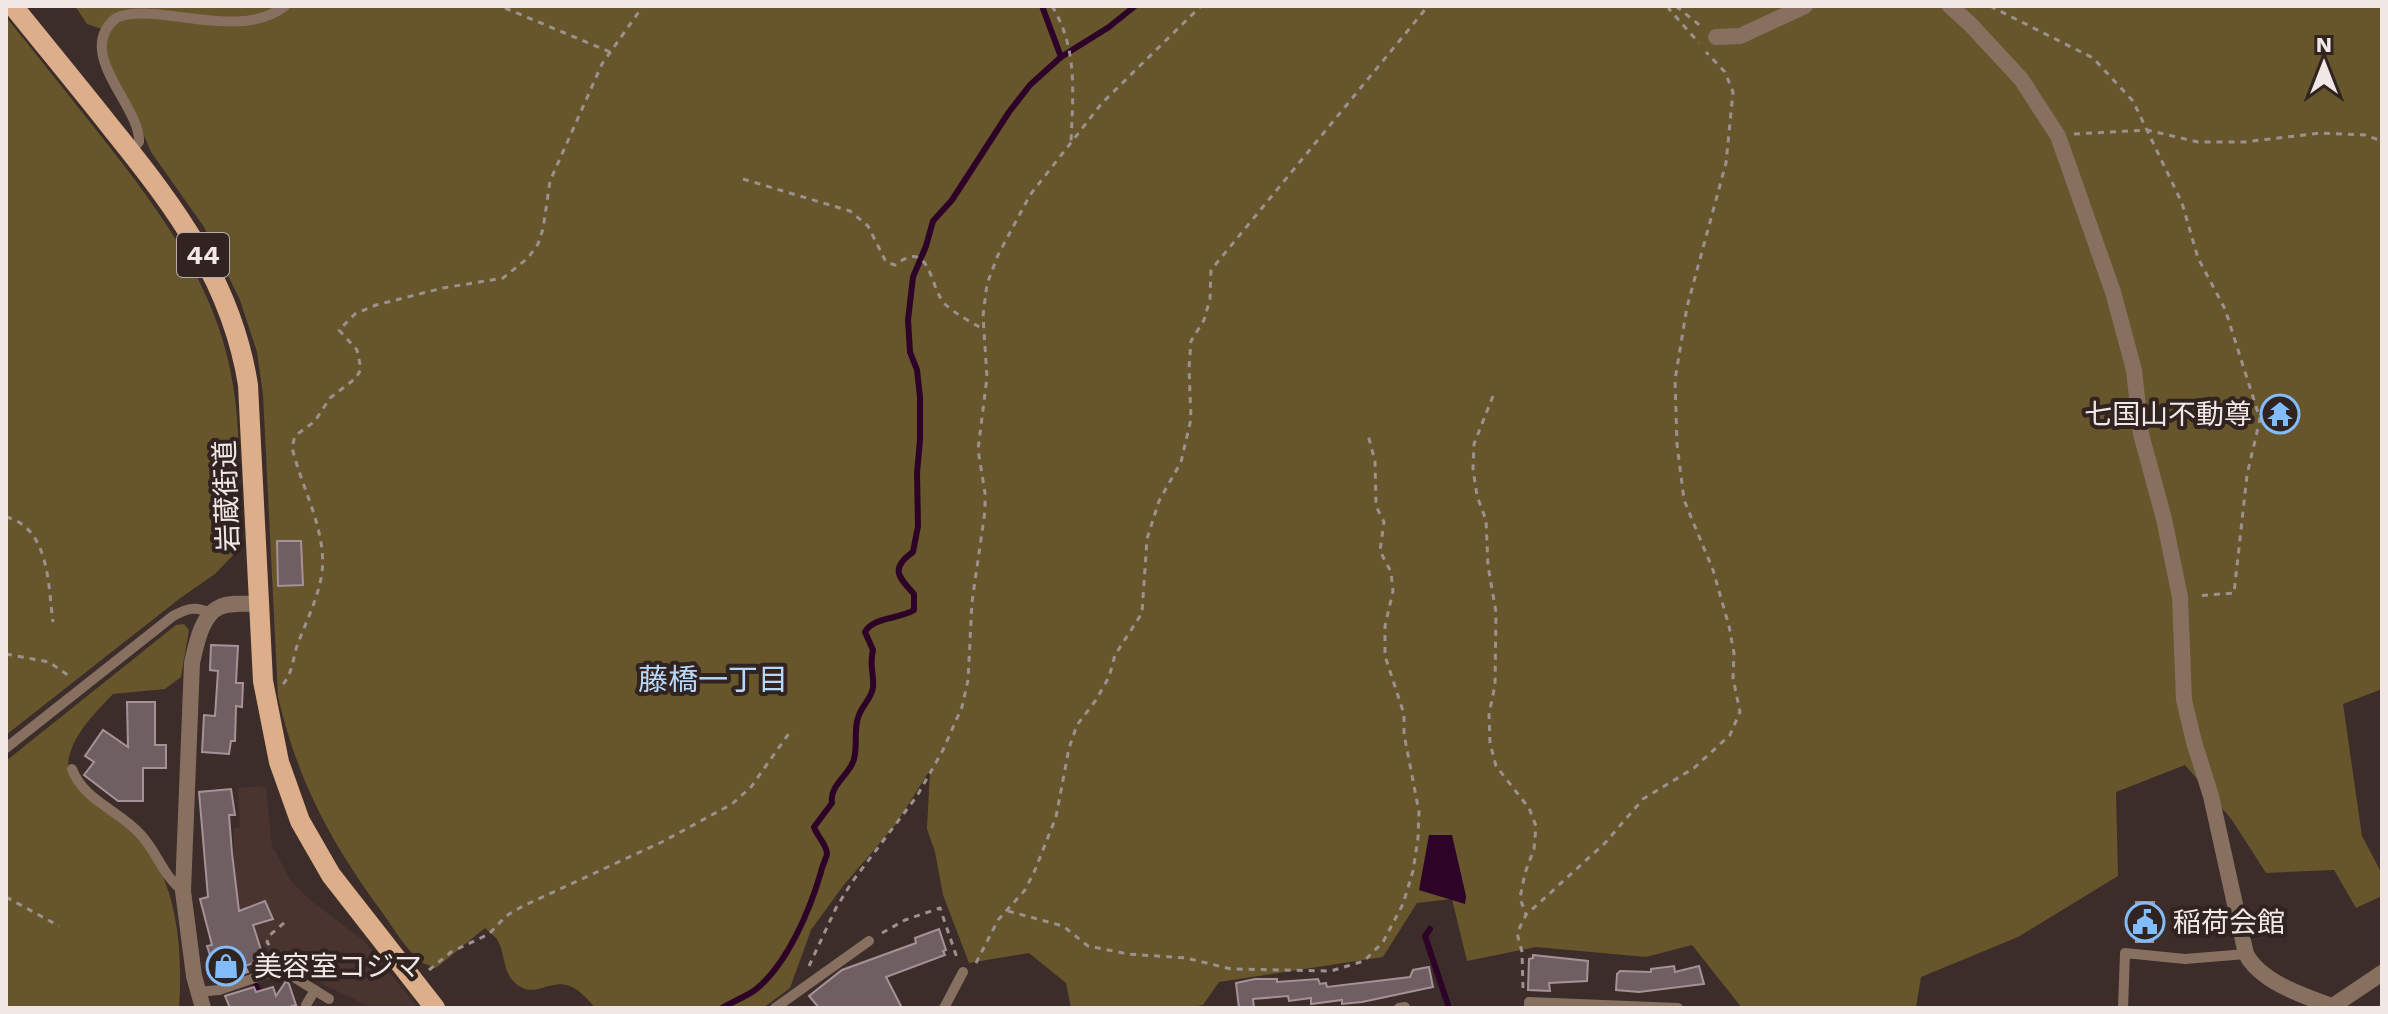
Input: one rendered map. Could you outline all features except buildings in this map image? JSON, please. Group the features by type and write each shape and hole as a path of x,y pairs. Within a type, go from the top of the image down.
{"main road":[{"name":"岩蔵街道","path":"13,6 168,199 217,282 238,337 249,396 258,604 266,705 279,762 300,821 319,857 349,902 435,1008"}],"street":[{"path":"1716,37 1740,36 1805,6"},
{"path":"1950,6 2021,79 2058,136 2113,292 2134,370 2141,434 2164,519 2180,597 2184,700 2211,796 2246,954 2253,968 2333,1008 2382,973"},
{"path":"186,1008 200,1000 183,891 191,679 195,649 211,613 223,605 258,604"}],"lane":[{"path":"130,151 139,142 139,133 115,88 102,47 108,27 118,15 159,9 211,18 257,18 271,16 285,6"},
{"path":"6,748 180,612 188,607 211,613"},
{"path":"72,769 84,790 142,835 173,884 183,891"},
{"path":"775,1008 869,941"},
{"path":"2123,1008 2125,953 2185,959 2246,954"},
{"path":"200,1000 219,990 281,969 329,999"},
{"path":"944,1008 963,972"},
{"path":"306,1005 315,990"},
{"path":"1529,1005 1678,1008"}],"path":[{"path":"276,686 287,679 316,599 322,569 319,532 292,447 295,436 315,421 330,398 356,378 361,369 357,350 339,330 355,314 376,305 443,288 503,278 528,258 538,244 543,229 550,181 602,64 643,6"},
{"path":"1052,6 1062,23 1073,61 1071,144"},
{"path":"805,988 806,973 836,908 917,796 943,750 962,707 968,680 972,602 985,511 978,450 987,377 983,329 987,284 998,255 1030,195 1102,103 1201,6"},
{"path":"869,941 905,920 940,908 963,972 975,964 998,920 1025,890 1050,837 1077,725 1096,700 1109,677 1115,655 1142,613 1147,539 1159,501 1181,462 1191,419 1191,341 1204,320 1210,299 1211,270 1428,6"},
{"path":"1529,1005 1524,995 1522,952 1517,933 1526,915 1605,843 1643,799 1694,768 1730,735 1740,712 1733,678 1734,653 1729,626 1713,570 1684,500 1677,444 1675,380 1687,307 1726,163 1733,92 1725,72 1669,6"},
{"path":"1676,6 1716,37"},
{"path":"1990,6 2093,58 2133,101 2182,203 2198,258 2225,309 2260,419 2247,475 2234,593 2180,597"},
{"path":"505,8 610,52"},
{"path":"2058,136 2103,130 2147,130 2198,142 2244,142 2321,133 2365,135 2382,141"},
{"path":"743,179 850,211 868,226 886,262 895,265 905,257 914,257 926,264 943,303 983,329"},
{"path":"1493,396 1474,444 1473,469 1477,496 1486,520 1488,566 1496,612 1490,743 1496,766 1529,808 1536,826 1534,849 1520,898 1526,915"},
{"path":"1008,911 1063,926 1088,946 1128,954 1186,958 1231,969 1343,969 1364,961 1383,942 1403,904 1413,871 1419,812 1404,734 1404,714 1385,656 1385,626 1393,591 1391,572 1380,551 1384,522 1376,506 1375,461 1368,435"},
{"path":"6,517 26,526 37,538 45,567 53,622"},
{"path":"6,654 49,662 82,688"},
{"path":"424,974 451,952 489,934 506,916 523,906 662,842 732,804 751,787 792,729"},
{"path":"6,897 59,926"},
{"path":"281,969 281,962 267,942 270,935 285,922"}],"shaded area":[{"path":"75,6 2382,6 2382,689 2343,704 2362,836 2382,874 2382,896 2356,908 2334,870 2266,873 2232,820 2185,765 2116,792 2118,876 2018,937 1921,977 1916,1008 1742,1008 1692,945 1646,957 1536,947 1467,961 1452,899 1417,903 1383,957 1219,982 1203,1005 1185,1008 1071,1008 1066,983 1029,953 969,963 943,895 927,829 930,770 896,824 843,886 811,930 790,988 763,1008 595,1008 582,994 561,984 528,990 514,982 507,971 498,941 485,928 436,968 420,962 361,883 330,833 295,756 286,727 278,697 263,395 257,352 240,300 204,227 151,152 142,131 106,77 102,29 87,24"},
{"path":"6,17 144,193 184,252 200,283 225,350 233,385 238,426 239,549 215,574 6,735"},
{"path":"184,624 189,630 181,677 165,689 113,694 77,738 68,769 140,838 163,876 178,941 179,1008 6,1008 6,761 176,625"},
{"path":"238,788 266,788 272,848 290,880 310,900 364,941 418,1008 373,1008 285,962 279,963 241,917 234,861 234,828 240,827"},
{"path":"1429,835 1452,835 1466,896 1465,904 1419,890"}],"waterway":[{"path":"1042,6 1061,57"},
{"path":"722,1008 752,992 767,979 796,936 827,854 814,827 832,803 837,785 852,765 857,720 872,691 873,650 865,632 880,621 914,610 914,594 899,573 901,563 913,552 918,526 920,397 917,370 910,352 908,320 913,277 933,221 952,200 1030,85 1061,57 1109,27 1135,6"},
{"path":"1430,929 1425,936 1449,1008"},
{"path":"256,986 269,1008"}],"place":[{"name":"七国山不動尊","path":"2280,414"},
{"name":"稲荷会館","path":"2145,922"},
{"name":"美容室コジマ","path":"226,966"}],"district":[{"name":"藤橋一丁目","path":"713,680"}]}
